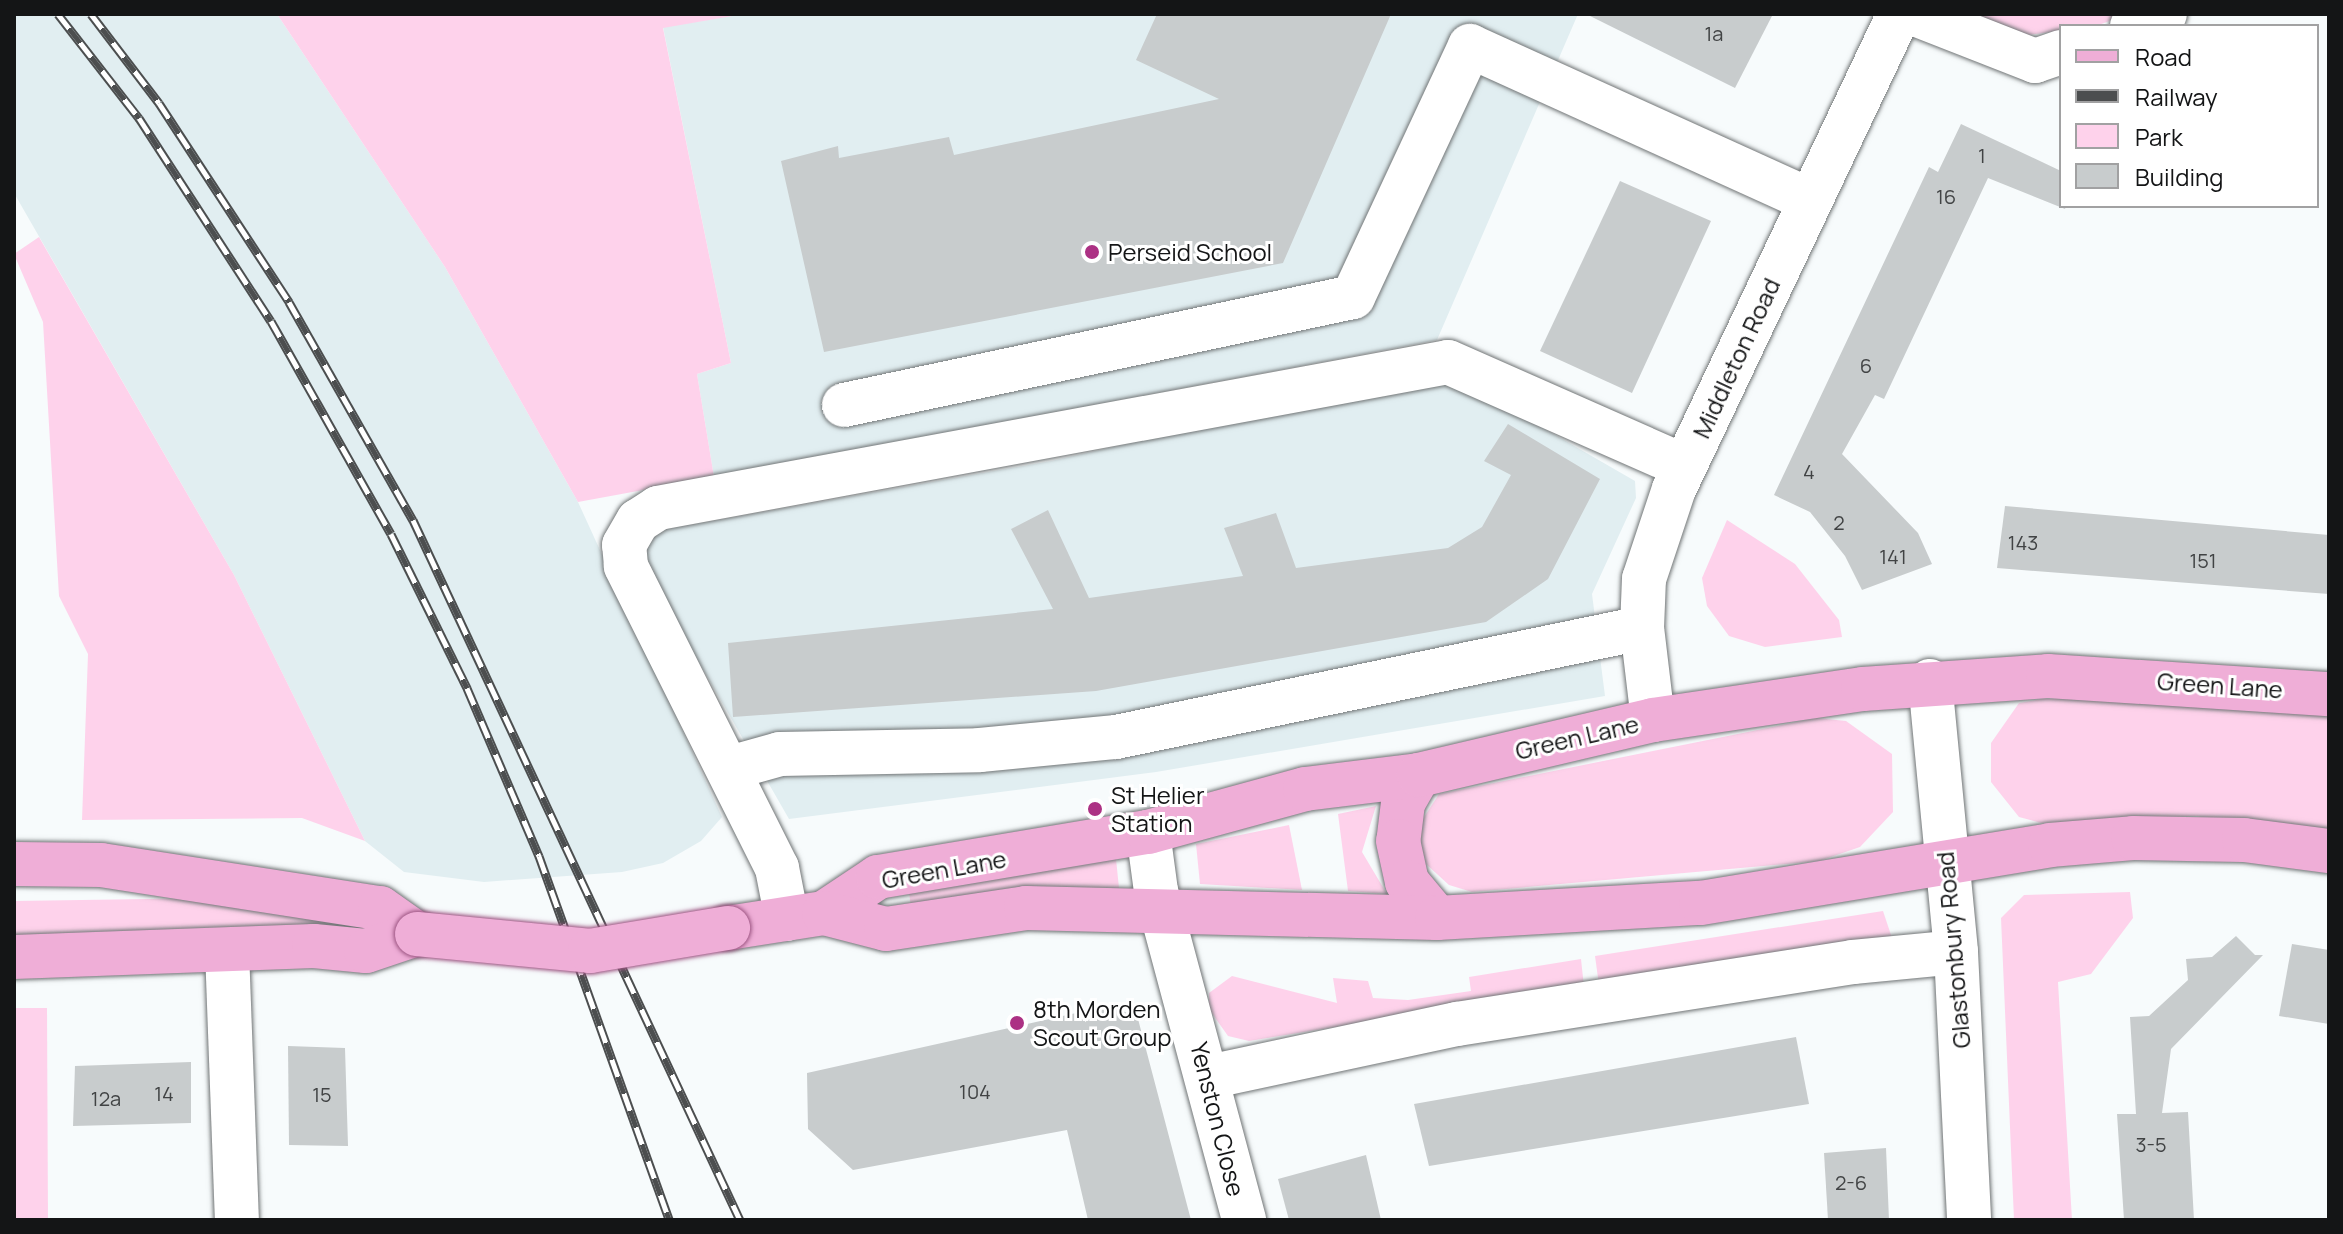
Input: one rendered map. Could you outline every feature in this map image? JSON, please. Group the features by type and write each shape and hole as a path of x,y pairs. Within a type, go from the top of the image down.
{"main road":[{"name":"Green Lane","path":"806,916 878,877 1148,832 1305,789 1419,775 1653,720 1930,681 2048,676 2329,694"},
{"path":"1419,775 1403,803 1398,841 1407,882 1437,918"},
{"name":"Green Lane","path":"806,916 886,929 1026,908 1161,908 1437,918 1701,903 1946,861 2133,838 2244,840 2329,851"},
{"path":"14,864 101,865 380,908 417,934"},
{"path":"14,957 227,950 366,951 417,934 590,951 806,916"}],"street":[{"name":"Middleton Road","path":"1653,720 1642,628 1644,579 1684,466 1899,14"},
{"path":"1915,14 2035,61 2059,53"},
{"path":"2138,24 2165,14"},
{"path":"844,405 1353,297 1470,46 1810,200"},
{"path":"806,916 777,868 730,768 626,566 624,545 638,521 658,508 1448,362 1684,466"},
{"path":"730,768 780,754 980,750 1116,737 1642,628"},
{"name":"Glastonbury Road","path":"1930,681 1956,952 1969,1220"},
{"name":"Yenston Close","path":"1148,832 1161,908 1209,1077 1244,1220"},
{"path":"227,950 237,1220"},
{"path":"1209,1077 1457,1024 1853,962 1956,952"}],"shaded area":[{"path":"14,14 277,14 445,267 578,502 722,817 701,841 663,863 622,872 484,882 404,872 365,841 234,575 14,193"},
{"name":"Perseid School","path":"744,14 1578,14 1437,340 714,477 697,374 731,363 663,27"},
{"path":"1446,372 1635,481 1636,498 1592,594 1605,696 1156,772 789,819 642,563 650,532 1051,461"}],"green space":[{"path":"277,14 744,14 663,28 731,363 697,374 714,477 578,502 445,267"},
{"path":"1966,14 2128,14 2101,24 2059,24 2059,31 2028,35"},
{"path":"39,237 234,575 365,841 302,818 82,820 88,654 59,596 43,322 14,254"},
{"path":"1727,520 1795,564 1839,620 1842,637 1765,647 1729,636 1707,606 1702,578"},
{"path":"2042,699 2178,700 2329,712 2329,834 2196,816 2041,823 2019,817 1991,782 1991,743 2019,703"},
{"path":"1817,718 1846,721 1892,754 1893,812 1860,847 1819,861 1472,892 1449,885 1426,864 1417,828 1439,794"},
{"path":"1376,806 1362,852 1387,894 1348,891 1338,814"},
{"path":"1289,825 1302,890 1200,884 1196,844"},
{"path":"1116,859 1119,888 911,907 909,893"},
{"path":"2130,892 2133,918 2091,974 2058,982 2072,1220 2014,1220 2001,918 2024,895"},
{"path":"216,898 366,921 369,930 14,936 14,901"},
{"path":"1883,911 1892,938 1599,985 1595,956"},
{"path":"1581,959 1584,987 1249,1041 1228,1036 1209,1009 1209,993 1232,976 1337,1003 1333,978 1368,981 1373,998 1408,1000 1471,991 1469,977"},
{"path":"14,1008 47,1008 48,1220 14,1220"}],"building":[{"path":"1157,14 1391,14 1283,263 824,352 781,161 838,146 839,158 949,137 954,155 1219,99 1136,60"},
{"path":"1586,14 1773,14 1735,88"},
{"path":"1961,124 2059,170 2059,207 1988,178 1884,399 1875,395 1842,454 1918,533 1932,564 1862,590 1845,556 1810,512 1774,495 1929,167 1938,172"},
{"path":"1620,181 1711,221 1632,393 1540,351"},
{"path":"1508,424 1600,479 1548,579 1486,622 1096,691 733,717 728,643 1053,609 1011,529 1048,510 1089,598 1243,576 1224,528 1276,513 1296,568 1448,548 1482,527 1511,475 1484,461"},
{"path":"2005,506 2329,535 2329,594 1997,568"},
{"path":"2236,936 2255,955 2263,955 2171,1049 2162,1113 2188,1112 2194,1220 2124,1220 2117,1114 2136,1114 2130,1017 2149,1016 2188,980 2186,959 2212,957"},
{"path":"2292,944 2329,950 2329,1024 2279,1016"},
{"path":"1112,1005 1138,1019 1191,1220 1088,1220 1067,1130 853,1170 808,1129 807,1073"},
{"path":"1796,1037 1809,1104 1429,1166 1414,1104"},
{"path":"288,1046 345,1048 348,1146 289,1145"},
{"path":"191,1062 191,1123 73,1126 75,1066"},
{"path":"1886,1148 1889,1220 1828,1220 1824,1153"},
{"path":"1366,1155 1381,1220 1289,1220 1278,1179"}],"railway":[{"path":"58,14 139,118 271,321 391,534 467,688 539,856 669,1220"},
{"path":"91,14 159,103 289,302 413,520 740,1220"}],"place":[{"name":"Perseid School","path":"1092,252"},
{"name":"St Helier Station","path":"1095,809"},
{"name":"8th Morden Scout Group","path":"1017,1023"}]}
